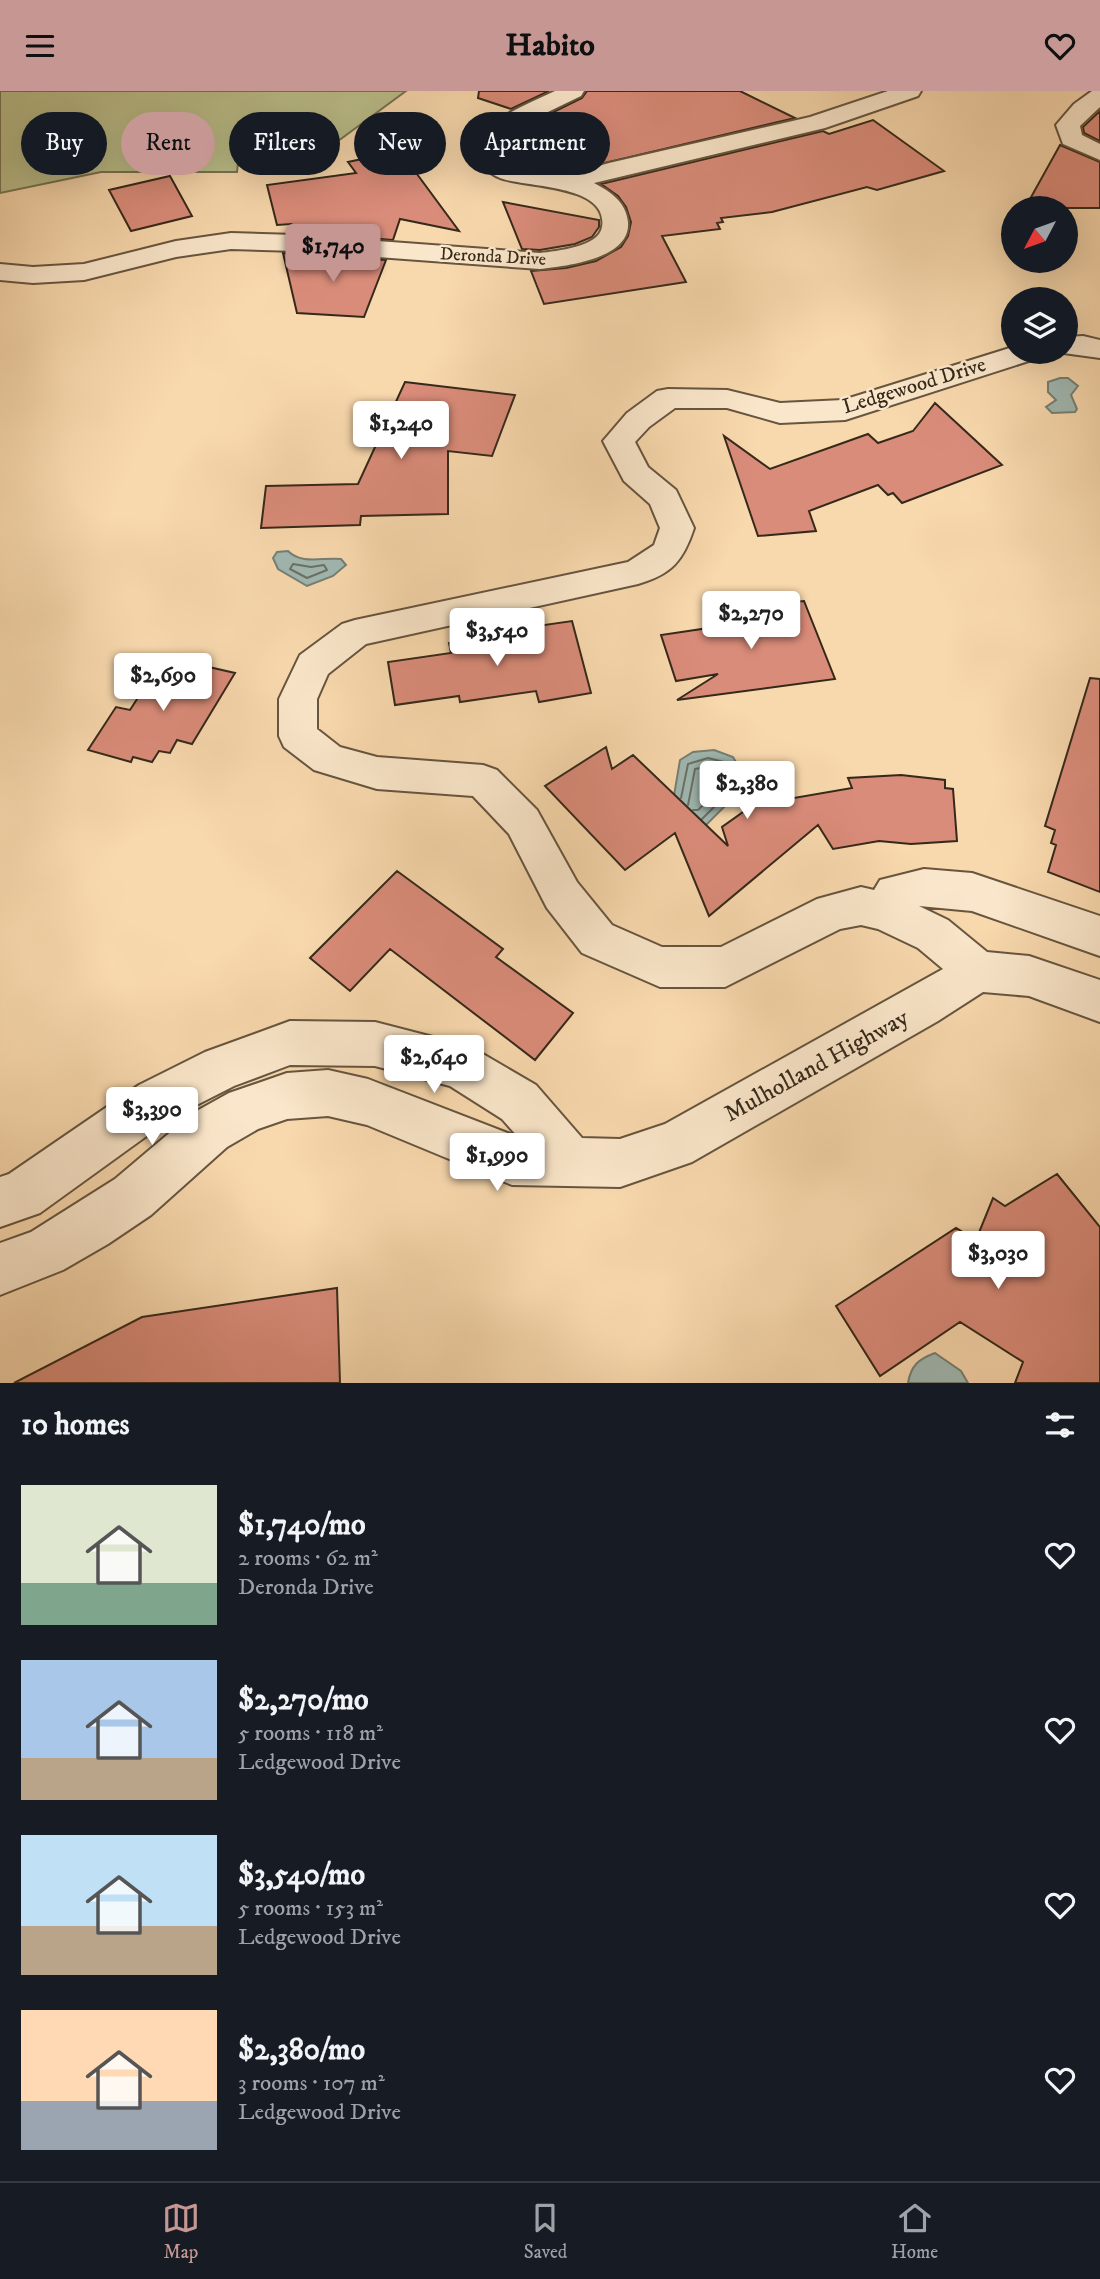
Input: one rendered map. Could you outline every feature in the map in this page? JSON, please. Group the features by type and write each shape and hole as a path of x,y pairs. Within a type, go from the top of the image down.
{"street":[{"name":"Deronda Drive","path":"0,272 33,275 83,272 176,249 231,241 296,243 540,261 578,255 606,244 615,230 614,211 597,194 568,183 503,172 489,160 481,148 491,135 509,123 573,91"},
{"path":"568,183 621,167 817,123 910,91"},
{"path":"1100,96 1082,109 1068,125 1071,139 1100,153"},
{"path":"1078,345 1100,349"},
{"name":"Ledgewood Drive","path":"978,971 933,934 885,911 861,906 832,912 726,967 660,967 597,939 562,895 523,822 483,781 377,773 328,759 298,736 298,699 313,665 355,632 638,572 669,552 677,528 664,498 635,473 619,441 638,420 668,398 727,398 780,413 845,410 1001,361"},
{"path":"885,911 895,893 924,887 972,892 1087,932 1058,985"},
{"path":"978,971 1029,976 1100,1001"},
{"name":"Mulholland Highway","path":"0,1269 45,1252 90,1226 133,1197 210,1130 246,1110 287,1095 328,1093 368,1102 512,1161 620,1163 675,1145 922,1006 978,971"},
{"path":"0,1202 22,1195 156,1101 221,1068 290,1044 375,1044 460,1066 519,1102 572,1163"}],"green space":[{"path":"0,91 406,91 377,112 354,112 354,129 340,140 340,112 229,112 229,172 215,172 215,112 121,112 121,172 107,172 107,112 21,112 21,175 87,175 0,193"}],"water":[{"path":"1068,378 1078,386 1071,395 1077,409 1075,412 1052,413 1046,407 1056,400 1048,392 1048,382"},
{"path":"288,551 306,559 341,559 346,565 333,576 307,586 278,569 273,558 277,552"},
{"path":"714,750 733,757 740,769 743,788 701,830 670,819 680,760 693,752"},
{"path":"935,1353 961,1371 968,1383 908,1383 917,1363"}],"building":[{"path":"479,91 549,91 511,109 478,98"},
{"path":"587,91 740,91 795,118 610,162 610,112 553,112 582,98"},
{"path":"1100,111 1100,141 1084,133 1083,127"},
{"path":"873,120 944,171 877,190 867,187 772,212 721,218 723,222 717,223 720,229 662,236 686,282 544,304 531,271 566,268 596,261 621,247 628,236 631,222 626,207 618,196 601,184 823,131 829,134"},
{"path":"1060,145 1100,162 1100,208 1078,208 1078,196 1032,196"},
{"path":"354,173 418,175 459,231 400,219 393,240 288,232 291,224 277,225 267,185"},
{"path":"170,176 192,216 131,231 109,190"},
{"path":"503,202 599,220 599,227 592,237 575,244 540,250 522,249"},
{"path":"283,253 386,260 364,317 297,313"},
{"path":"405,382 515,395 492,456 448,451 448,514 361,516 360,525 261,528 266,486 358,484"},
{"path":"935,403 1002,465 902,503 893,493 888,495 878,485 809,511 816,531 758,536 724,436 770,469 868,434 878,443 913,431"},
{"path":"804,601 835,679 677,700 718,674 676,681 661,635 715,627 728,608"},
{"path":"572,621 591,693 539,702 536,691 460,702 459,696 395,705 388,662 451,653 449,643 510,634 509,630"},
{"path":"171,661 235,673 192,744 177,740 170,753 159,751 152,762 133,757 131,762 88,750 116,707 130,710 159,665 168,667"},
{"path":"1090,678 1100,679 1100,892 1048,872 1056,845 1051,843 1055,830 1045,826"},
{"path":"606,747 612,769 633,755 728,846 722,827 753,805 852,788 848,778 901,775 945,780 945,788 953,789 957,841 911,844 879,841 833,849 818,825 709,916 675,833 625,870 545,786"},
{"path":"397,871 503,949 496,957 573,1013 535,1060 390,949 350,991 310,958"},
{"path":"1057,1174 1100,1227 1100,1383 1015,1383 1023,1362 960,1322 880,1376 836,1306 956,1228 976,1240 993,1198 1005,1206"},
{"path":"337,1288 340,1383 14,1383 142,1317"}]}
